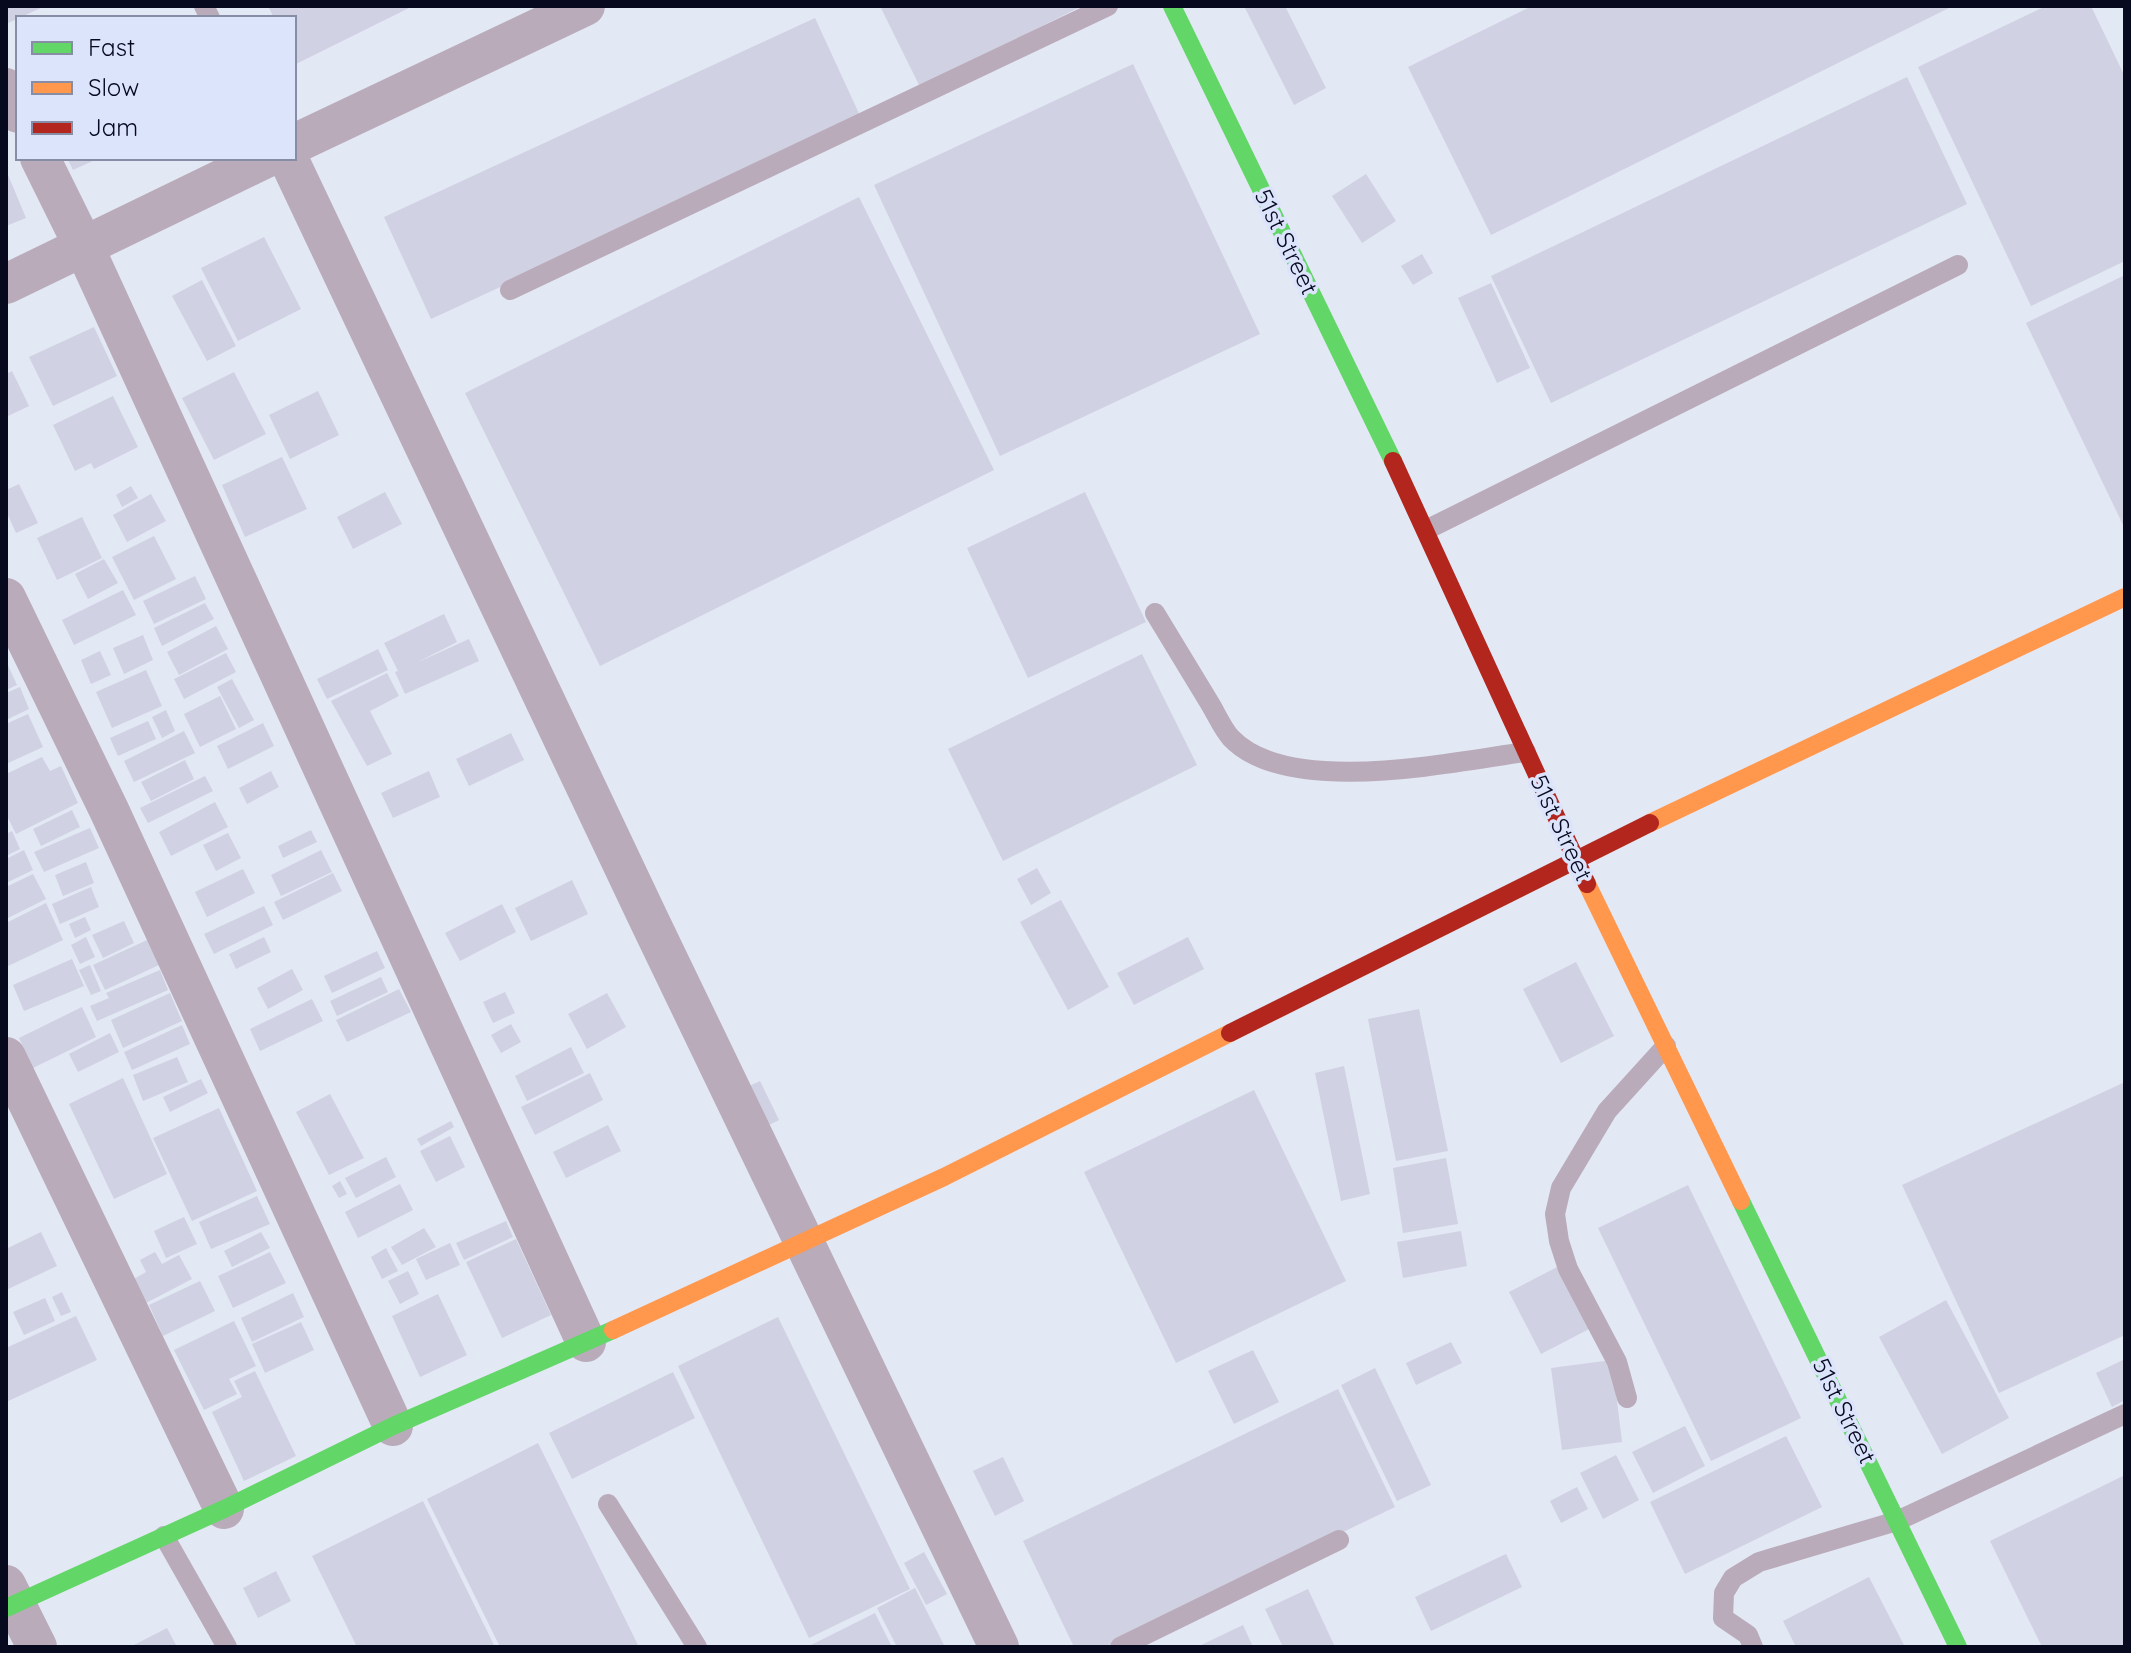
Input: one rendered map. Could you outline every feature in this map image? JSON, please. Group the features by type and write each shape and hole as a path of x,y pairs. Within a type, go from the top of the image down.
{"street":[{"path":"296,143 585,6"},
{"name":"51st Street","path":"1172,6 1426,530 1575,859 1958,1647"},
{"path":"6,88 16,109"},
{"path":"41,160 84,247 586,1342"},
{"path":"6,284 262,160"},
{"path":"289,160 999,1647"},
{"path":"37,1647 9,1599 224,1509 393,1426 586,1342 944,1177 1575,859 2125,597"},
{"path":"6,598 109,810 393,1426"},
{"path":"6,1057 224,1509"}],"lane":[{"path":"510,290 1108,6"},
{"path":"1426,530 1958,265"},
{"path":"1155,613 1230,737 1251,753 1279,765 1318,770 1385,772 1526,752"},
{"path":"1627,1398 1617,1362 1568,1269 1555,1214 1561,1188 1607,1111 1666,1046"},
{"path":"1753,1647 1748,1635 1723,1618 1724,1593 1733,1578 1759,1562 1897,1521 2125,1414"},
{"path":"608,1504 697,1647"},
{"path":"164,1536 227,1647"},
{"path":"1120,1647 1339,1540"}],"building":[{"path":"6,6 45,6 16,16 16,19 6,24"},
{"path":"268,6 413,6 296,64 296,16 273,16"},
{"path":"880,6 1082,6 920,87"},
{"path":"1244,6 1285,6 1326,88 1294,105"},
{"path":"1532,6 1953,6 1491,235 1408,67"},
{"path":"2046,6 2091,6 2125,77 2125,261 2031,306 1918,67"},
{"path":"815,18 862,120 431,319 384,217"},
{"path":"1133,64 1260,334 1000,456 874,185"},
{"path":"1907,77 1967,204 1551,403 1491,276"},
{"path":"68,160 95,160 73,170"},
{"path":"6,170 26,218 6,226"},
{"path":"1366,174 1396,221 1362,243 1332,196"},
{"path":"859,197 994,470 600,666 465,393"},
{"path":"264,237 301,309 238,341 201,268"},
{"path":"1422,254 1433,273 1413,285 1401,266"},
{"path":"2125,275 2125,529 2026,323"},
{"path":"202,280 236,346 207,361 172,296"},
{"path":"1491,283 1530,368 1497,383 1458,298"},
{"path":"94,327 117,376 53,406 29,357"},
{"path":"12,371 29,406 6,417 6,374"},
{"path":"234,372 266,434 214,460 182,398"},
{"path":"318,391 339,435 290,459 269,415"},
{"path":"113,396 138,447 94,469 91,463 75,471 53,425"},
{"path":"282,457 307,509 245,537 222,485"},
{"path":"19,484 38,523 16,533 6,511 6,490"},
{"path":"131,486 138,498 122,507 116,495"},
{"path":"385,492 402,524 353,549 337,517"},
{"path":"1085,492 1146,622 1028,678 967,548"},
{"path":"151,494 166,521 127,542 113,515"},
{"path":"82,517 102,558 57,580 37,538"},
{"path":"154,536 176,579 134,600 112,557"},
{"path":"104,559 118,583 88,599 75,574"},
{"path":"195,576 206,599 154,624 143,601"},
{"path":"123,590 136,615 74,645 62,620"},
{"path":"205,603 214,619 162,646 154,628"},
{"path":"444,614 457,642 416,663 469,639 479,661 405,694 384,643"},
{"path":"216,626 228,649 179,675 167,652"},
{"path":"143,635 153,660 124,674 113,648"},
{"path":"378,649 388,670 327,699 317,679"},
{"path":"100,651 111,675 91,684 81,660"},
{"path":"226,653 236,672 184,699 174,679"},
{"path":"1142,654 1197,765 1003,861 948,749"},
{"path":"6,661 17,685 6,690"},
{"path":"146,670 162,706 112,728 96,692"},
{"path":"387,673 399,696 370,711 392,754 367,766 331,701"},
{"path":"232,679 254,720 239,728 217,687"},
{"path":"20,687 29,709 8,719 6,693"},
{"path":"220,696 236,729 200,747 184,714"},
{"path":"166,710 175,731 162,738 152,717"},
{"path":"28,714 43,747 6,764 6,724"},
{"path":"148,721 156,739 118,756 110,738"},
{"path":"263,723 274,746 228,769 217,746"},
{"path":"184,731 195,753 134,782 124,761"},
{"path":"511,733 524,760 469,786 456,759"},
{"path":"42,757 50,771 61,766 78,803 16,834 6,814 6,774"},
{"path":"185,760 194,779 151,801 141,782"},
{"path":"271,771 279,787 247,804 239,788"},
{"path":"429,771 440,797 393,818 381,793"},
{"path":"205,776 213,791 148,823 140,808"},
{"path":"215,802 228,827 171,856 159,832"},
{"path":"72,810 80,827 41,846 33,829"},
{"path":"90,828 99,848 44,872 34,852"},
{"path":"311,830 317,842 283,858 278,846"},
{"path":"12,831 20,849 6,856 6,834"},
{"path":"228,833 241,858 216,871 203,845"},
{"path":"24,850 33,870 6,883 6,859"},
{"path":"321,850 332,872 281,896 271,875"},
{"path":"86,862 94,883 63,896 55,875"},
{"path":"1037,868 1051,893 1031,905 1017,879"},
{"path":"243,869 255,893 207,917 195,892"},
{"path":"333,873 342,891 283,920 274,902"},
{"path":"33,874 46,899 6,919 6,887"},
{"path":"572,880 588,914 531,941 515,908"},
{"path":"91,887 99,907 60,924 52,904"},
{"path":"1061,900 1109,987 1068,1010 1020,922"},
{"path":"46,903 63,940 6,967 6,923"},
{"path":"502,904 516,932 460,961 445,933"},
{"path":"264,906 273,925 214,954 204,934"},
{"path":"85,917 91,930 75,938 69,924"},
{"path":"124,921 134,943 103,958 92,935"},
{"path":"86,937 95,957 80,964 71,945"},
{"path":"264,937 271,952 236,969 229,954"},
{"path":"1188,937 1204,969 1134,1005 1117,973"},
{"path":"147,940 159,965 105,990 93,965"},
{"path":"377,951 385,968 332,993 324,976"},
{"path":"72,959 84,986 24,1011 13,985"},
{"path":"1576,962 1614,1036 1561,1063 1523,989"},
{"path":"90,965 101,991 91,995 79,970"},
{"path":"292,969 303,990 268,1009 257,988"},
{"path":"160,970 168,990 97,1021 90,1006 109,998 106,993"},
{"path":"381,977 388,992 337,1016 330,1001"},
{"path":"399,989 411,1012 347,1042 336,1020"},
{"path":"505,992 515,1013 493,1023 483,1002"},
{"path":"170,993 182,1021 123,1048 111,1020"},
{"path":"607,993 626,1027 587,1049 568,1014"},
{"path":"312,999 323,1021 260,1051 250,1029"},
{"path":"82,1007 96,1037 33,1068 19,1038"},
{"path":"1419,1009 1448,1151 1396,1161 1368,1019"},
{"path":"511,1024 521,1042 501,1053 491,1035"},
{"path":"182,1025 190,1044 132,1070 124,1052"},
{"path":"110,1033 119,1052 78,1072 69,1054"},
{"path":"571,1047 584,1073 527,1101 515,1076"},
{"path":"177,1057 188,1082 143,1101 133,1075"},
{"path":"1344,1066 1370,1194 1341,1201 1315,1073"},
{"path":"590,1073 603,1100 535,1135 521,1107"},
{"path":"123,1078 167,1174 114,1199 69,1104"},
{"path":"201,1079 208,1093 170,1112 163,1097"},
{"path":"760,1081 779,1120 765,1127 745,1088"},
{"path":"2125,1082 2125,1335 1999,1393 1902,1185"},
{"path":"1254,1090 1346,1281 1176,1363 1084,1172"},
{"path":"330,1094 364,1158 329,1175 296,1112"},
{"path":"219,1108 257,1191 192,1221 153,1138"},
{"path":"451,1121 454,1127 421,1146 417,1139"},
{"path":"608,1125 621,1151 566,1178 553,1152"},
{"path":"450,1136 465,1167 436,1182 420,1151"},
{"path":"386,1157 396,1177 356,1198 345,1178"},
{"path":"1446,1158 1458,1224 1403,1233 1393,1168"},
{"path":"340,1181 347,1194 339,1198 332,1186"},
{"path":"400,1184 413,1210 358,1238 345,1212"},
{"path":"1688,1185 1801,1418 1711,1461 1598,1228"},
{"path":"257,1196 270,1224 211,1249 199,1222"},
{"path":"184,1217 197,1244 166,1258 154,1231"},
{"path":"506,1221 513,1237 464,1260 456,1243"},
{"path":"424,1228 436,1247 402,1265 391,1247"},
{"path":"1461,1231 1467,1266 1403,1278 1397,1242"},
{"path":"41,1232 57,1266 6,1290 6,1249"},
{"path":"261,1232 270,1248 232,1267 224,1251"},
{"path":"516,1239 551,1315 502,1338 466,1262"},
{"path":"450,1243 460,1265 426,1280 416,1259"},
{"path":"386,1248 398,1271 382,1279 371,1257"},
{"path":"155,1252 162,1264 179,1255 192,1279 146,1303 134,1279 146,1272 140,1260"},
{"path":"270,1252 286,1283 233,1308 218,1276"},
{"path":"1561,1265 1593,1327 1541,1354 1509,1292"},
{"path":"408,1271 419,1294 400,1304 388,1281"},
{"path":"200,1281 215,1311 163,1336 149,1305"},
{"path":"62,1292 71,1312 61,1316 52,1297"},
{"path":"293,1293 304,1317 252,1342 241,1318"},
{"path":"438,1294 467,1355 420,1377 392,1316"},
{"path":"45,1298 55,1321 24,1335 13,1312"},
{"path":"1946,1300 2009,1418 1942,1454 1879,1337"},
{"path":"76,1316 97,1360 6,1402 6,1348"},
{"path":"778,1317 910,1589 809,1638 678,1366"},
{"path":"234,1321 256,1366 229,1379 237,1394 204,1410 174,1350"},
{"path":"301,1322 314,1350 265,1373 252,1344"},
{"path":"1451,1342 1462,1363 1416,1385 1406,1363"},
{"path":"1253,1350 1279,1402 1234,1424 1208,1371"},
{"path":"2125,1359 2125,1400 2112,1407 2096,1373"},
{"path":"1612,1360 1622,1442 1562,1450 1551,1368"},
{"path":"1375,1368 1431,1485 1397,1501 1341,1385"},
{"path":"255,1371 296,1456 244,1481 212,1412 242,1397 234,1381"},
{"path":"673,1372 695,1418 572,1479 549,1433"},
{"path":"1338,1389 1395,1507 1104,1647 1074,1647 1023,1541"},
{"path":"1685,1426 1705,1466 1653,1493 1632,1452"},
{"path":"1786,1436 1822,1507 1685,1574 1650,1502"},
{"path":"538,1443 639,1647 500,1647 427,1499"},
{"path":"1616,1455 1639,1500 1603,1519 1580,1473"},
{"path":"1003,1457 1024,1501 995,1516 973,1471"},
{"path":"2125,1475 2125,1647 2042,1647 1990,1541"},
{"path":"1577,1487 1588,1509 1561,1523 1550,1501"},
{"path":"423,1501 495,1647 357,1647 312,1556"},
{"path":"924,1552 947,1594 926,1605 904,1563"},
{"path":"1506,1554 1522,1587 1431,1631 1415,1597"},
{"path":"276,1571 291,1601 258,1618 243,1588"},
{"path":"1869,1577 1905,1647 1796,1647 1783,1621"},
{"path":"915,1588 945,1647 897,1647 877,1608"},
{"path":"1308,1589 1335,1647 1283,1647 1265,1609"},
{"path":"875,1613 892,1647 807,1647"},
{"path":"1243,1625 1253,1647 1197,1647"},
{"path":"167,1628 177,1647 130,1647"}],"traffic: fast":[{"path":"1172,6 1393,461"},
{"path":"1741,1201 1958,1647"},
{"path":"6,1608 224,1509 393,1426 613,1330"}],"traffic: slow":[{"path":"1650,823 2125,597"},
{"path":"1587,884 1741,1201"},
{"path":"613,1330 944,1177 1230,1033"}],"traffic: jam":[{"path":"1393,461 1587,884"},
{"path":"1230,1033 1650,823"}]}
